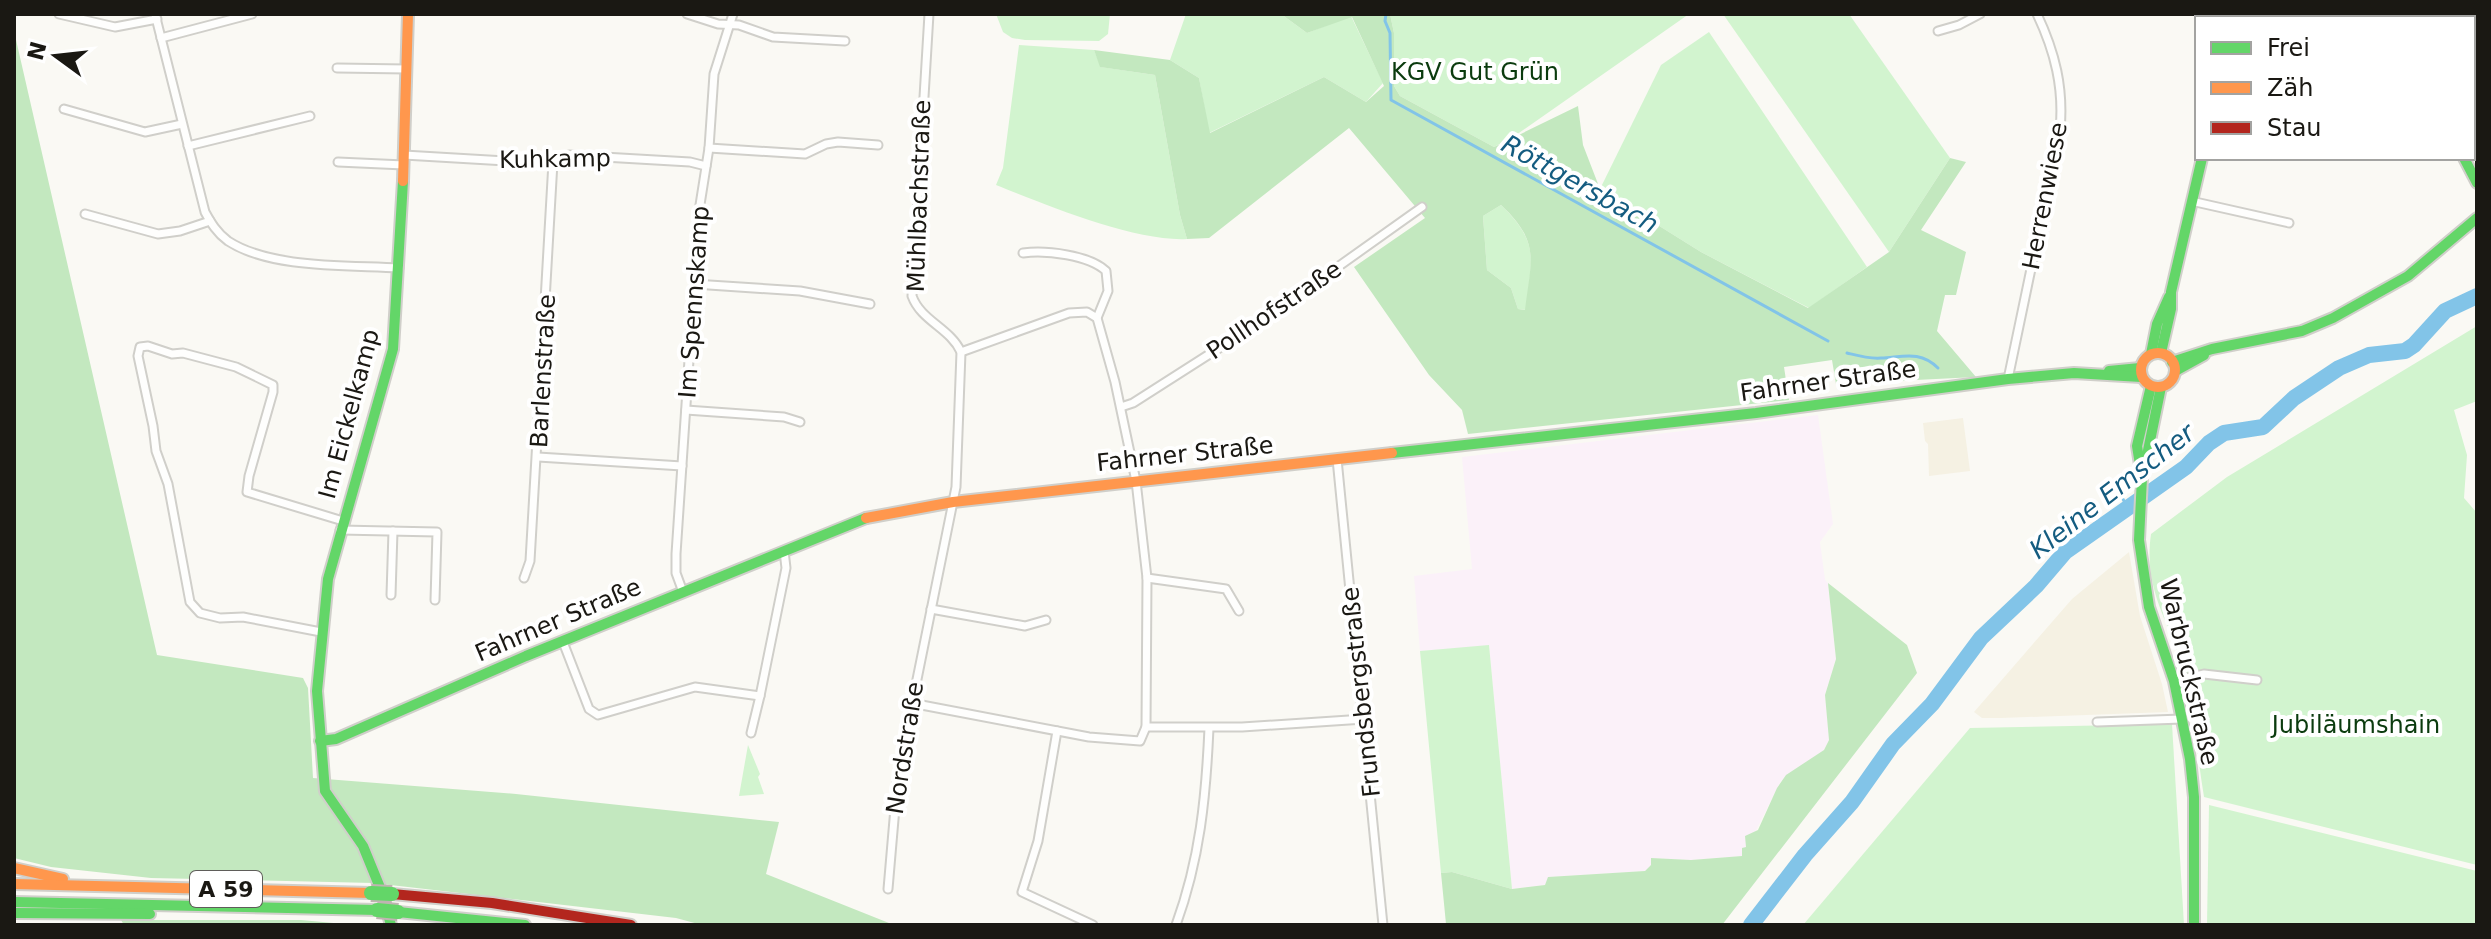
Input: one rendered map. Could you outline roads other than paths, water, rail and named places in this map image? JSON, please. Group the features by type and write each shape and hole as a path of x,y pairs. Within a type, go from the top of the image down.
{"main road":[{"name":"Im Eickelkamp","path":"394,918 363,846 327,797 323,783 317,691 328,579 393,349 404,160 408,14"},
{"path":"2201,160 2171,292 2165,360 2170,383 2148,379 2146,358 2165,360 2189,365 2212,349 2302,331 2333,318 2408,276 2477,218"},
{"path":"2465,160 2477,183"},
{"name":"Fahrner Straße","path":"320,741 336,739 859,519 953,502 1756,413 2008,379 2095,373 2148,379"},
{"name":"Warbruckstraße","path":"2148,379 2148,462 2142,477 2140,515 2142,569 2149,607 2174,681 2194,797 2194,925"},
{"path":"14,868 102,887"},
{"name":"A 59","path":"14,884 392,894 492,903 631,925"},
{"name":"A 59","path":"14,902 377,910 394,918 525,925"},
{"path":"14,913 282,915 327,908"}],"street":[{"path":"59,14 115,27 156,16 210,221 216,232 229,242 266,256 292,261 399,268"},
{"path":"161,38 252,14"},
{"path":"687,14 781,38 845,41"},
{"name":"Im Spennskamp","path":"683,592 676,573 699,211 709,148 714,74 733,14"},
{"name":"Mühlbachstraße","path":"929,14 912,296 920,311 952,338 961,352"},
{"path":"1938,31 1980,14"},
{"name":"Herrenwiese","path":"2008,379 2061,119 2059,78 2037,14"},
{"path":"337,68 407,69"},
{"path":"64,109 145,132 182,124"},
{"path":"188,146 310,116"},
{"path":"709,148 805,154 838,142 878,145"},
{"name":"Kuhkamp","path":"404,160 553,162 569,155 690,162 706,166"},
{"path":"338,162 404,160"},
{"name":"Barlenstraße","path":"524,578 530,561 538,457 553,162"},
{"path":"2191,201 2289,223"},
{"name":"Pollhofstraße","path":"1121,407 1133,403 1254,326 1422,207"},
{"path":"85,214 158,234 180,231 210,221"},
{"path":"911,703 1089,737 1140,741 1146,727 1147,578 1136,481 1121,407 1097,318 1108,291 1106,271 1099,264 1055,253 1023,253"},
{"path":"694,284 800,291 870,304"},
{"path":"953,502 961,352 1069,313 1087,312 1097,318"},
{"path":"321,632 243,617 220,618 200,613 190,602 168,484 156,451 138,356 140,347 201,357 268,380 273,385 273,392 247,492 341,526"},
{"path":"686,410 784,417 800,422"},
{"path":"538,457 682,466"},
{"name":"Frundsbergstraße","path":"1337,459 1383,925"},
{"name":"Nordstraße","path":"888,889 898,773 953,502"},
{"name":"Im Eickelkamp","path":"341,526 437,532 435,600"},
{"path":"391,595 393,531"},
{"path":"751,733 786,568 784,551"},
{"path":"1147,578 1226,589 1239,611"},
{"path":"931,609 1025,626 1046,620"},
{"path":"563,642 589,709 598,715 695,687 760,696"},
{"path":"2174,681 2204,674 2257,680"},
{"path":"1146,727 1324,724 1364,719"},
{"path":"2097,722 2182,719"},
{"path":"1176,925 1187,896 1204,814 1209,728"},
{"path":"1057,731 1038,841 1022,892 1093,925"}],"waterway":[{"name":"Röttgersbach","path":"1386,14 1385,21 1390,33 1391,100 1828,341"},
{"name":"Kleine Emscher","path":"1751,925 1805,855 1852,802 1893,744 1932,704 1981,638 2036,586 2065,552 2186,467 2209,443 2224,433 2263,427 2294,398 2339,368 2369,355 2405,351 2445,311 2477,296"},
{"name":"Röttgersbach","path":"1847,353 1872,358 1918,357 1938,368"},
{"name":"Röttgersbach","path":"2117,489 2127,506"}],"park label":[{"name":"KGV Gut Grün","path":"1475,72"},
{"name":"Jubiläumshain","path":"2356,725"}]}
